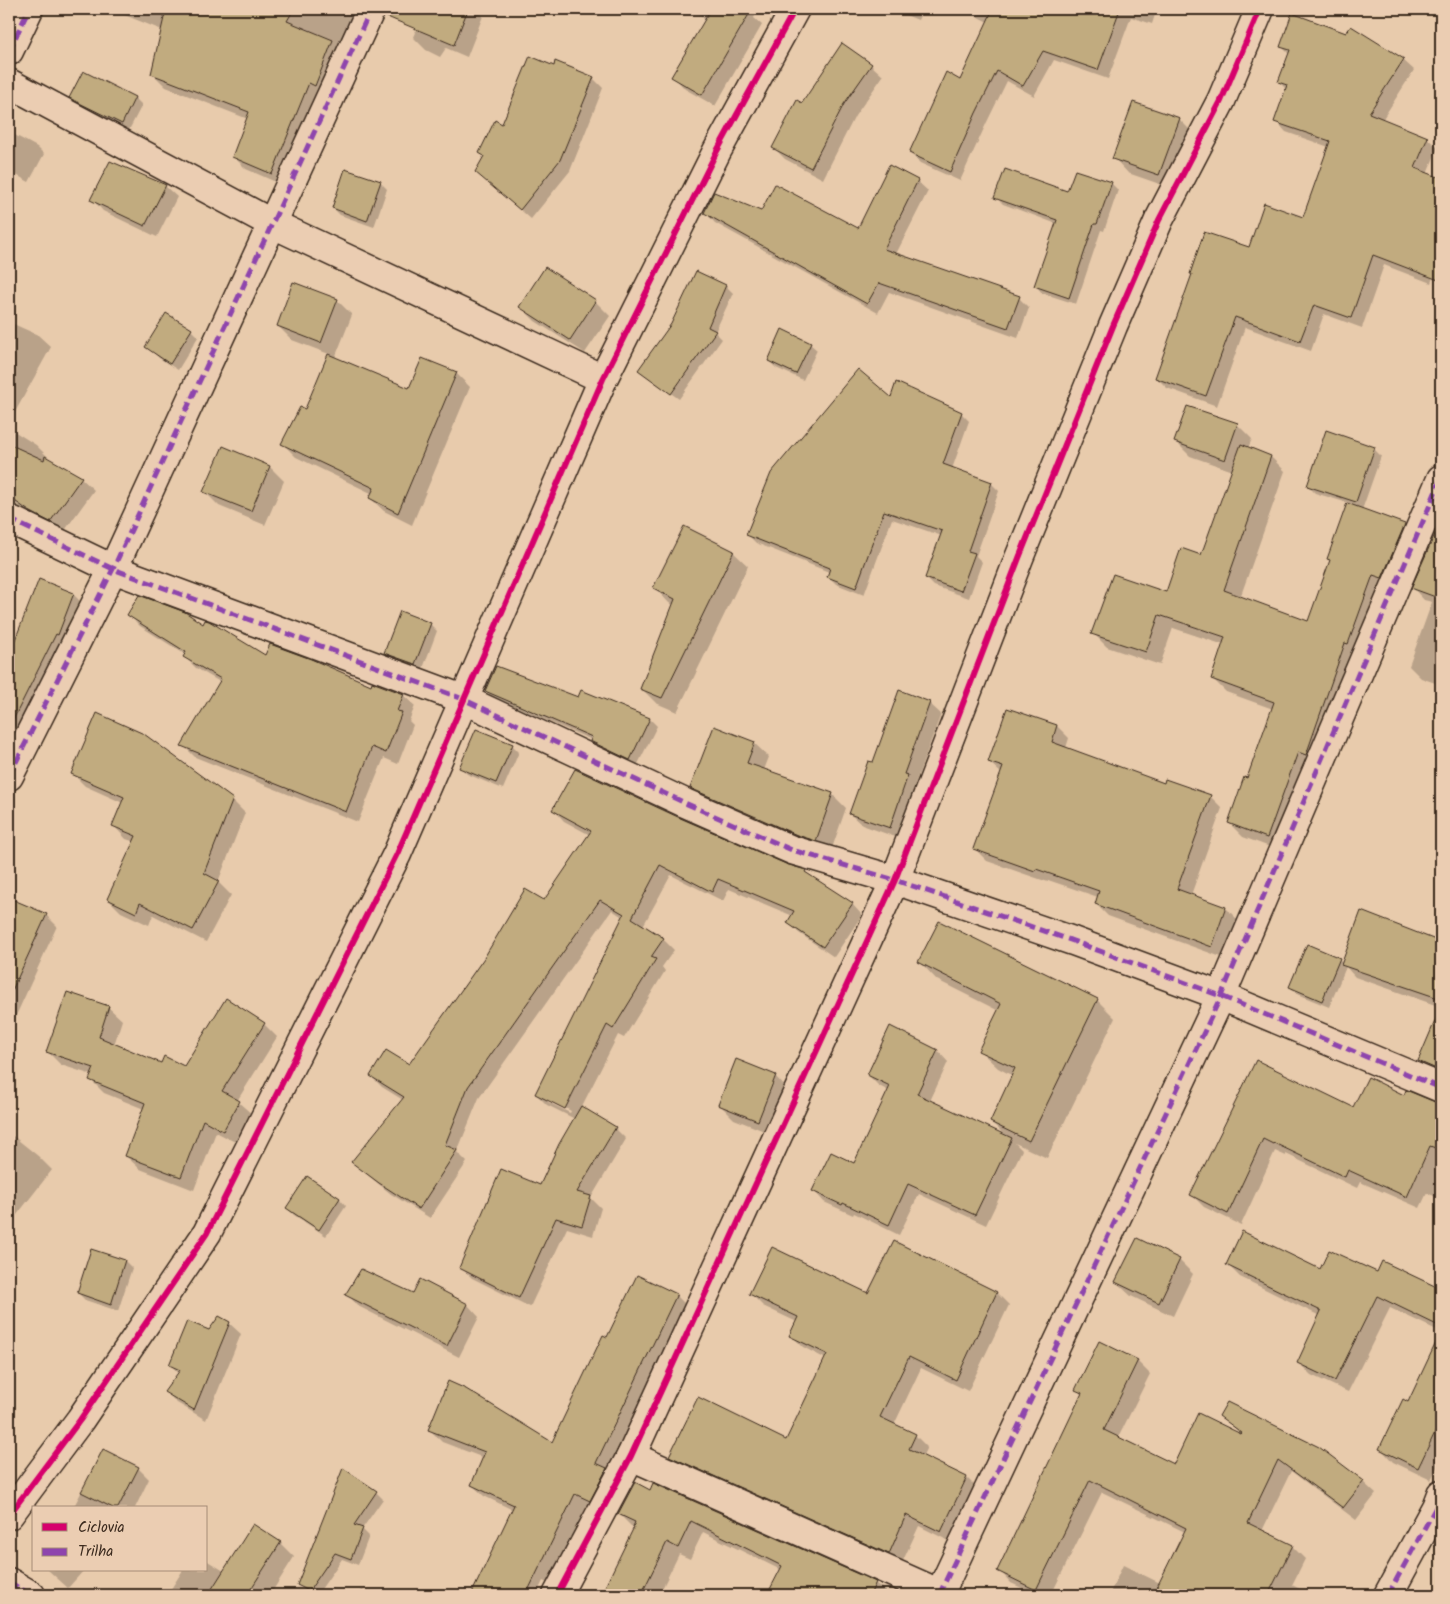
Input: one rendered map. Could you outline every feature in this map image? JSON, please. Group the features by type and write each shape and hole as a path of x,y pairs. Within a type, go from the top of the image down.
{"street":[{"path":"9,51 29,9"},
{"path":"9,776 113,569 371,9"},
{"path":"9,1515 80,1420 207,1233 397,854 603,379 717,151 795,9"},
{"path":"557,1595 631,1456 895,880 1019,558 1113,326 1159,220 1221,101 1260,9"},
{"path":"9,82 273,224 603,379"},
{"path":"631,1456 941,1595 1221,996 1441,479"},
{"path":"9,520 113,569 463,699 686,803 792,850 895,880 1073,941 1221,996 1441,1088"},
{"path":"1388,1595 1436,1507 1441,1494"},
{"path":"9,1582 31,1595"}],"building":[{"path":"166,9 294,9 287,21 333,40 315,86 309,83 272,174 232,157 249,112 151,74"},
{"path":"386,9 468,9 454,45 385,16"},
{"path":"711,9 752,9 702,95 671,77"},
{"path":"993,9 1120,9 1098,70 1043,51 1023,86 997,71 950,172 909,153 946,72 960,80"},
{"path":"1292,13 1346,33 1351,26 1404,59 1369,113 1428,137 1415,168 1441,178 1441,281 1373,255 1351,318 1314,305 1300,341 1235,317 1206,396 1155,378 1192,274 1190,274 1204,232 1249,247 1264,203 1303,217 1330,141 1274,122 1287,85 1278,82 1290,50 1280,47"},
{"path":"842,43 872,64 844,104 811,168 772,148 797,100 802,103"},
{"path":"530,56 554,66 555,61 594,77 560,160 520,210 475,172 484,156 479,153 495,120 502,124"},
{"path":"83,71 135,97 122,124 69,98"},
{"path":"1133,102 1180,118 1159,175 1112,159"},
{"path":"110,161 166,185 145,226 90,200"},
{"path":"889,165 918,180 884,249 1020,296 1008,328 879,283 867,304 704,213 714,192 761,211 775,184 858,228"},
{"path":"345,169 381,181 367,221 332,208"},
{"path":"1005,169 1067,191 1075,170 1112,182 1097,224 1094,224 1069,298 1034,286 1057,220 994,198"},
{"path":"545,267 596,300 570,340 519,307"},
{"path":"696,271 726,285 708,327 716,331 671,394 638,370 671,324"},
{"path":"293,282 338,299 321,343 277,326"},
{"path":"166,313 192,329 170,364 145,347"},
{"path":"782,329 811,343 796,374 768,361"},
{"path":"328,354 409,388 422,358 457,372 398,513 369,498 374,488 281,444 300,407 305,409"},
{"path":"858,369 891,397 896,382 962,412 943,464 992,482 968,551 975,553 961,591 925,578 942,531 884,511 856,588 827,577 830,568 746,535 771,473"},
{"path":"1187,406 1238,423 1225,460 1174,442"},
{"path":"1326,430 1375,447 1356,502 1307,486"},
{"path":"9,444 44,460 45,456 82,477 50,522 29,511 9,497"},
{"path":"1241,444 1271,456 1224,590 1308,621 1330,560 1327,559 1347,503 1405,524 1382,578 1373,575 1348,644 1345,643 1306,755 1298,752 1267,838 1228,823 1244,777 1247,778 1274,702 1211,679 1225,637 1159,615 1146,652 1091,634 1113,574 1166,592 1181,548 1201,555"},
{"path":"223,446 270,466 251,511 203,492"},
{"path":"684,526 734,551 662,698 640,689 675,599 653,588"},
{"path":"1435,534 1441,536 1441,599 1411,588"},
{"path":"39,579 74,593 58,635 56,634 9,728 9,655"},
{"path":"139,595 185,612 203,624 205,620 209,621 265,655 270,644 311,659 371,685 372,682 404,694 397,711 402,712 386,753 372,747 346,812 181,746 221,679 183,657 186,652 127,615"},
{"path":"400,611 431,623 415,664 384,653"},
{"path":"496,666 578,697 581,690 650,718 630,760 590,741 592,737 485,691"},
{"path":"899,690 930,702 904,774 908,775 890,828 849,814 868,761 873,762"},
{"path":"1007,708 1057,725 1052,742 1164,783 1165,779 1211,795 1177,889 1226,907 1212,947 1095,904 1099,891 973,849 1003,767 988,762"},
{"path":"97,713 144,734 233,799 204,873 219,881 193,930 140,903 136,913 107,899 136,836 112,826 124,797 71,774"},
{"path":"714,726 755,742 747,763 833,793 816,841 797,835 690,788"},
{"path":"476,729 513,744 496,783 459,768"},
{"path":"575,769 678,817 786,864 806,870 805,872 853,903 823,947 787,923 794,911 718,879 712,892 660,865 632,918 664,938 651,957 656,959 613,1029 607,1025 565,1109 535,1094 624,914 600,900 468,1087 445,1145 457,1150 419,1209 351,1162 404,1097 370,1076 386,1050 409,1064 484,958 525,889 544,900 591,831 552,810"},
{"path":"9,898 47,914 9,997"},
{"path":"1361,911 1441,942 1441,999 1341,965"},
{"path":"939,921 1098,999 1029,1141 990,1122 1015,1068 978,1051 1001,1004 918,962"},
{"path":"1307,944 1340,958 1322,1001 1289,987"},
{"path":"67,992 109,1006 99,1037 161,1063 164,1056 184,1066 226,998 265,1023 222,1091 240,1101 223,1131 203,1120 181,1177 125,1156 145,1103 89,1080 94,1068 46,1052"},
{"path":"1441,1007 1441,1071 1418,1061"},
{"path":"890,1026 938,1050 917,1094 1012,1138 975,1215 908,1184 889,1225 843,1203 842,1205 812,1191 831,1152 854,1163 890,1086 867,1075"},
{"path":"736,1059 776,1075 758,1121 718,1105"},
{"path":"1256,1060 1353,1107 1368,1077 1404,1095 1406,1090 1441,1103 1441,1150 1430,1146 1407,1197 1348,1170 1345,1177 1263,1139 1228,1214 1190,1195"},
{"path":"581,1106 616,1127 577,1192 591,1196 582,1226 556,1218 519,1298 459,1268 501,1169 540,1185 559,1144"},
{"path":"307,1176 340,1198 319,1230 286,1208"},
{"path":"1242,1231 1320,1269 1329,1250 1377,1272 1382,1261 1441,1289 1441,1327 1377,1296 1335,1381 1297,1363 1321,1311 1226,1265"},
{"path":"1137,1238 1180,1259 1159,1303 1115,1282"},
{"path":"894,1241 997,1292 956,1380 909,1357 880,1417 916,1434 909,1449 967,1477 941,1532 906,1515 889,1554 669,1456 698,1397 786,1440 827,1354 789,1336 798,1317 749,1294 772,1247 868,1293"},
{"path":"91,1249 125,1260 111,1305 77,1293"},
{"path":"361,1269 413,1293 420,1279 468,1304 447,1346 345,1295"},
{"path":"637,1275 677,1294 596,1463 607,1468 590,1501 575,1494 526,1595 471,1595 514,1505 471,1485 485,1452 428,1430 448,1381 466,1389 552,1442 603,1335 607,1337"},
{"path":"219,1316 230,1322 194,1410 164,1392 180,1370 169,1365 187,1321 209,1330"},
{"path":"1441,1332 1441,1420 1418,1468 1379,1449 1403,1399 1408,1402"},
{"path":"1099,1341 1138,1360 1104,1430 1174,1464 1198,1413 1242,1433 1219,1416 1227,1402 1319,1447 1364,1481 1343,1508 1278,1460 1248,1523 1293,1545 1268,1595 1153,1595 1186,1528 1090,1480 1036,1590 997,1571 1082,1393 1075,1390"},
{"path":"103,1449 139,1467 119,1506 109,1506 81,1492"},
{"path":"343,1468 377,1491 354,1525 363,1528 351,1559 335,1553 309,1591 297,1585"},
{"path":"635,1482 650,1490 653,1483 876,1582 870,1595 767,1595 782,1566 691,1521 678,1548 667,1542 641,1595 601,1595 634,1527 635,1522 618,1514"},
{"path":"253,1524 281,1542 247,1595 208,1595"}],"marked path":[{"path":"9,51 29,9"},
{"path":"9,776 113,569 371,9"},
{"path":"939,1595 1221,996 1441,479"},
{"path":"9,519 113,569 463,699 685,803 792,850 895,880 1073,941 1221,996 1441,1088"},
{"path":"1388,1595 1436,1507 1441,1494"},
{"path":"9,1582 31,1595"}],"cycle path":[{"path":"9,1515 80,1420 207,1233 397,854 603,379 717,151 795,9"},
{"path":"557,1595 631,1456 895,880 1019,558 1113,326 1159,220 1221,101 1260,9"}]}
